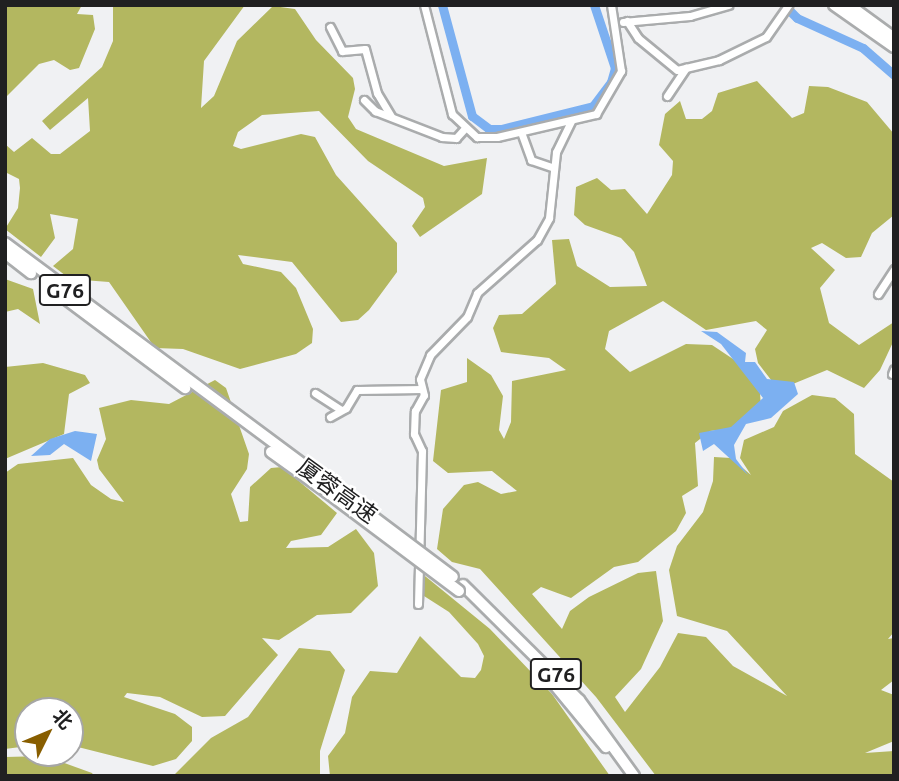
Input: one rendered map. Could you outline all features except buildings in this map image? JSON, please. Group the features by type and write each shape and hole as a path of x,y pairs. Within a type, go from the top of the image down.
{"highway":[{"path":"834,5 894,47"},
{"path":"849,5 894,38"},
{"name":"厦蓉高速","path":"5,243 125,338"},
{"name":"厦蓉高速","path":"5,253 125,338 461,588 571,691 634,776"},
{"name":"厦蓉高速","path":"461,588 542,669 627,776"}],"street":[{"path":"424,5 452,114 477,136 521,132 596,114 618,83 615,24 611,5"},
{"path":"615,24 690,16 728,5"},
{"path":"773,5 782,12"},
{"path":"627,21 638,38 677,69 719,60 766,37 788,5"},
{"path":"330,27 342,51 365,49 377,93 391,116"},
{"path":"667,96 687,67"},
{"path":"364,100 391,116 442,137 456,138 465,128"},
{"path":"418,604 422,451 414,434 430,355 467,317 477,293 537,240 549,218 554,168 571,121"},
{"path":"521,132 531,160 554,168"},
{"path":"878,294 892,280 894,269"},
{"path":"330,417 341,410 357,390 422,389"},
{"path":"316,393 341,410"}],"green space":[{"path":"5,5 82,5 77,14 93,15 95,29 79,68 70,70 54,60 39,64 5,98"},
{"path":"113,5 245,5 204,61 201,108 214,96 237,41 273,6 295,9 316,40 353,78 355,89 348,117 356,129 444,166 487,158 482,194 420,237 412,226 425,207 423,198 368,161 319,111 262,115 238,132 233,146 241,149 301,134 315,137 336,175 397,243 397,272 369,310 358,320 341,322 292,262 238,255 243,264 281,272 296,288 313,329 312,343 296,354 240,369 183,349 155,348 109,282 70,279 53,266 73,249 78,219 50,214 55,238 41,257 5,229 18,208 20,188 19,179 5,172 5,144 14,152 32,138 51,154 60,154 90,131 88,98 50,130 42,121 102,67 113,41"},
{"path":"757,81 792,118 804,113 809,86 828,87 867,102 894,134 894,215 872,233 861,257 846,258 822,243 811,248 835,270 820,288 829,323 859,345 894,322 894,340 880,370 864,388 827,370 788,386 775,385 758,363 755,349 767,330 756,321 706,330 663,301 609,331 605,349 630,372 686,344 712,345 736,361 760,393 761,407 729,429 710,431 695,443 698,486 682,496 686,513 676,531 638,562 614,567 571,598 541,587 532,594 562,629 570,611 589,597 638,573 656,571 663,621 641,669 615,697 625,712 660,667 678,633 706,637 733,666 787,696 727,631 677,616 669,570 677,546 703,512 713,481 714,457 731,458 751,475 740,458 744,440 774,427 783,411 812,395 835,398 854,414 855,454 894,482 894,632 888,639 894,638 894,680 881,690 894,695 894,741 865,753 894,751 894,776 656,776 596,697 480,569 452,562 437,549 443,509 464,485 478,482 501,494 517,491 492,471 448,473 433,461 441,390 467,382 467,358 491,375 503,396 499,430 504,439 511,422 512,381 566,370 549,358 501,352 493,328 499,315 522,314 556,284 552,240 569,239 577,266 610,287 647,286 634,252 621,238 585,225 574,215 576,187 597,178 611,190 625,189 647,214 672,175 673,161 659,145 665,114 680,101 686,119 702,119 712,111 718,93"},
{"path":"5,279 33,289 40,324 18,309 5,312"},
{"path":"43,363 85,375 90,383 69,394 64,434 5,459 5,367"},
{"path":"215,380 226,388 249,454 247,469 231,494 240,522 248,521 250,487 271,468 282,467 337,513 321,535 291,541 286,548 328,547 356,529 374,553 378,586 351,613 317,615 279,640 262,638 278,655 225,716 202,717 160,697 127,693 124,697 175,714 192,727 192,741 176,759 153,766 84,749 84,697 14,697 14,748 5,749 5,473 18,464 73,458 91,485 111,499 124,502 99,469 97,460 106,439 99,408 131,400 169,404"},
{"path":"425,576 490,629 552,694 610,776 330,776 328,756 345,733 352,697 370,671 397,673 420,636 461,677 475,678 481,670 484,656 478,644 449,612 424,596 420,586"},
{"path":"299,648 330,651 345,670 320,751 320,776 173,776 211,738 248,717"},
{"path":"5,757 14,757 14,767 75,767 94,776 5,776"}],"water":[{"path":"701,331 717,332 746,353 745,362 755,362 767,379 794,382 798,394 771,418 746,424 734,445 736,459 748,475 714,444 703,451 699,433 731,427 763,398 721,344"},
{"path":"75,431 97,434 91,461 64,444 50,455 31,456 50,439"}],"waterway":[{"path":"442,5 472,116 489,129 501,129 593,106 611,82 615,68 594,5"},
{"path":"784,5 797,18 863,48 894,75"}]}
